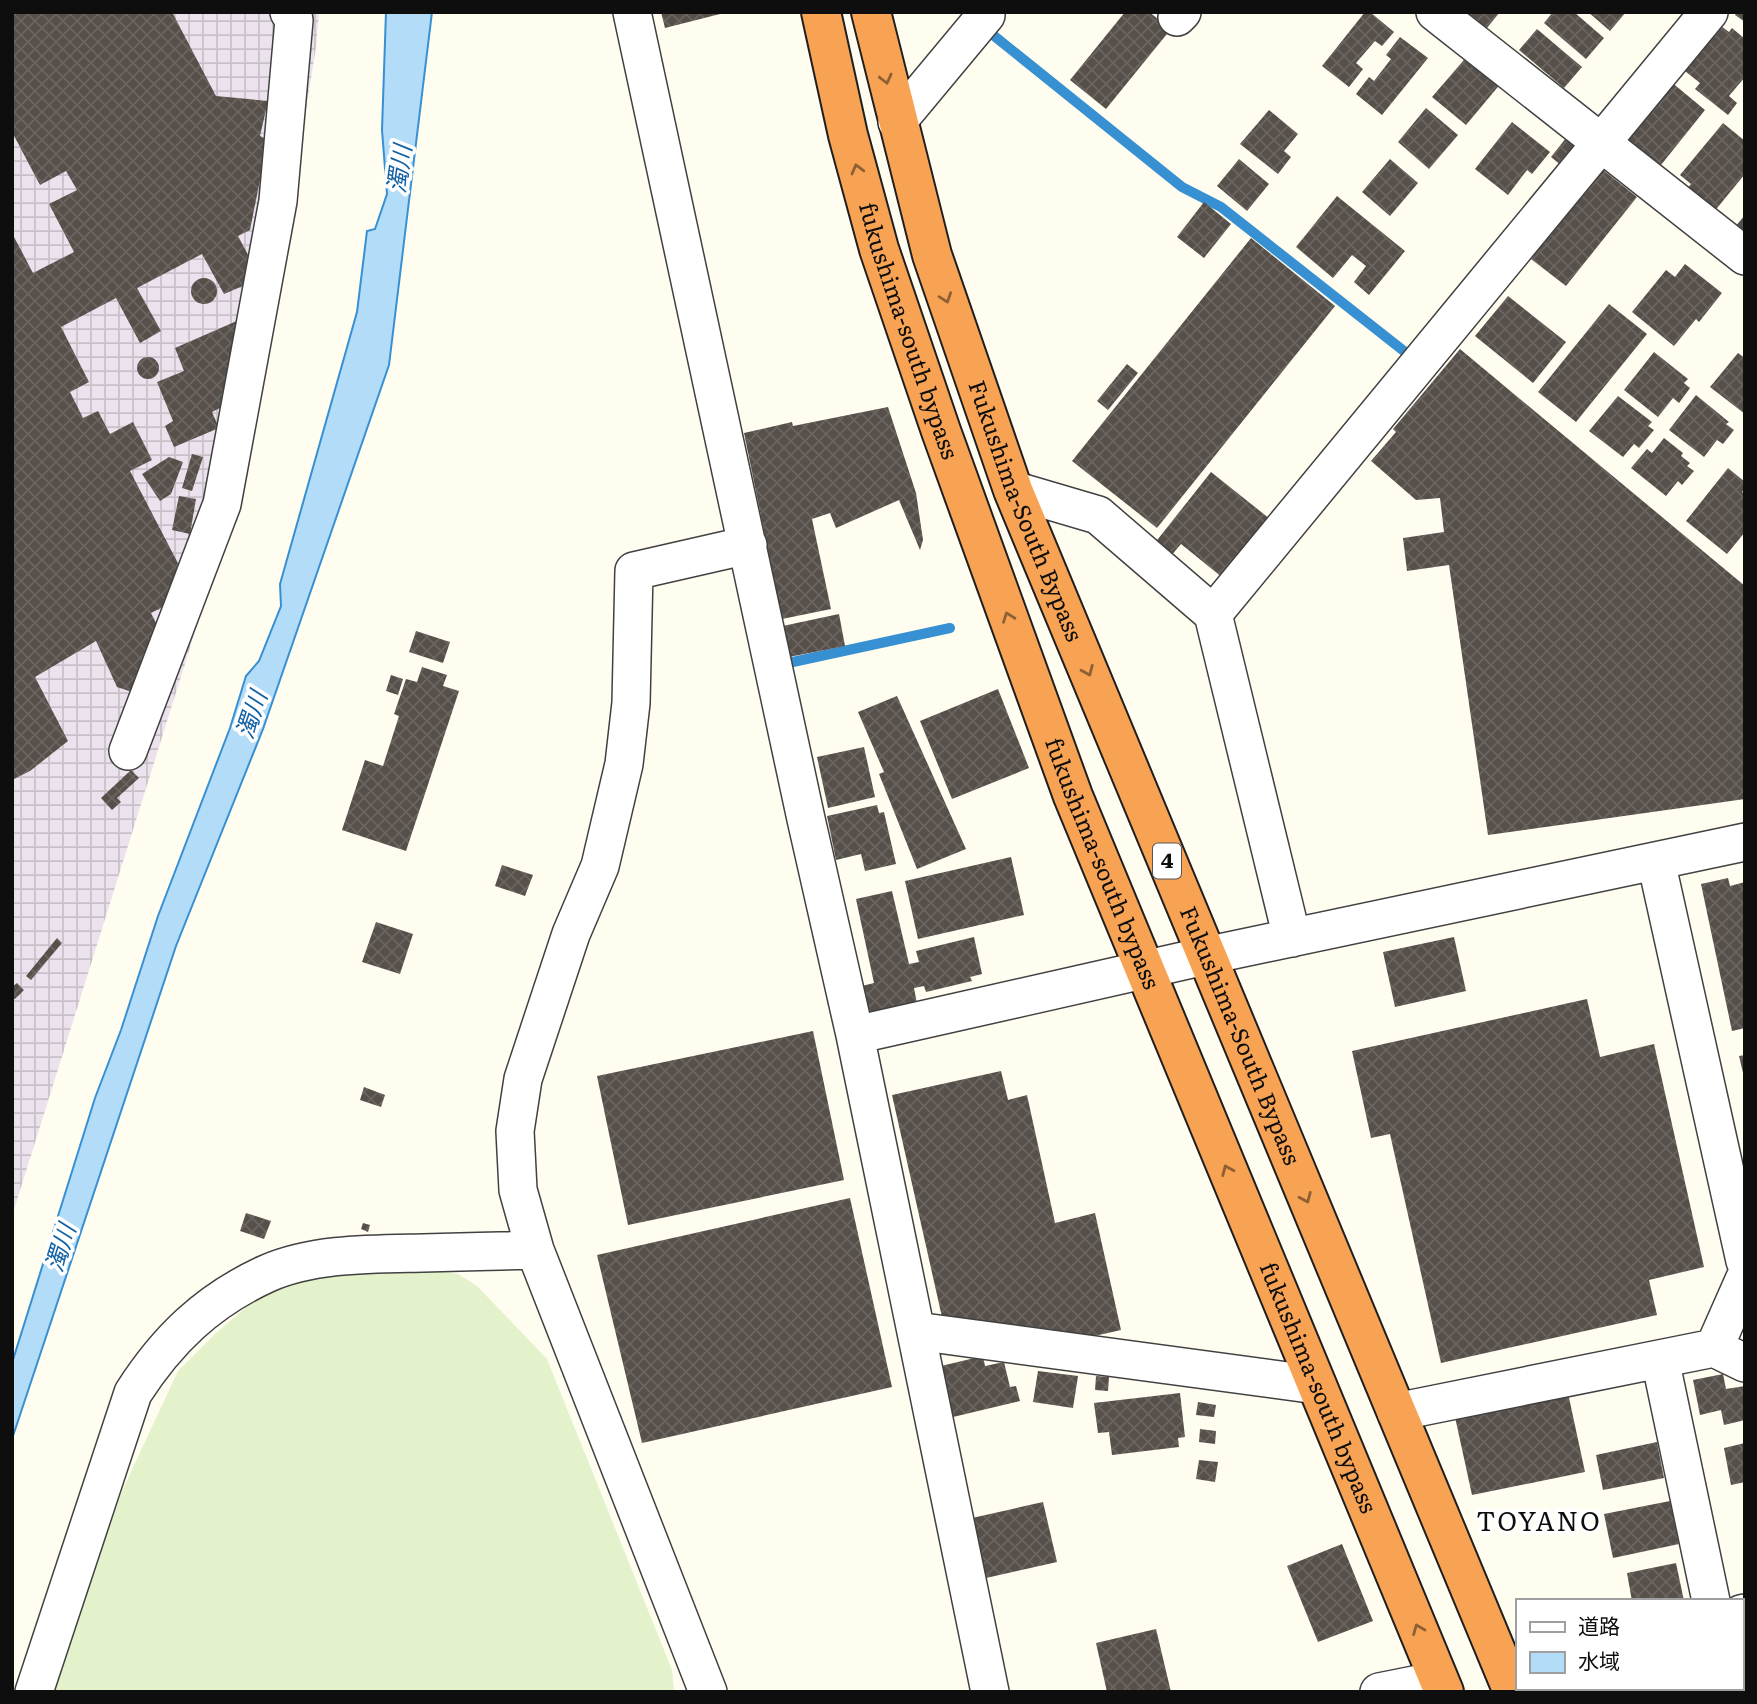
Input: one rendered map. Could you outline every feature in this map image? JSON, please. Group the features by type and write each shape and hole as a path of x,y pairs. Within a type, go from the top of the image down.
{"highway":[{"name":"fukushima-south bypass","path":"821,12 848,135 879,249 941,431 1073,796 1441,1686"},
{"name":"Fukushima-South Bypass","path":"871,12 932,255 1013,490 1396,1412 1511,1671"}],"street":[{"path":"128,751 222,503 278,201 294,20 289,12"},
{"path":"632,12 855,1035 990,1692"},
{"path":"1435,12 1745,256"},
{"path":"897,122 986,15"},
{"path":"1213,614 1601,143 1691,19"},
{"path":"1013,490 1098,515 1213,614 1292,938"},
{"path":"708,1692 535,1250 518,1190 514,1131 523,1079 571,934 600,866 624,764 631,703 634,571 748,545"},
{"path":"855,1035 1205,956 1745,842"},
{"path":"1656,861 1745,1261"},
{"path":"34,1692 133,1393 154,1360 179,1332 230,1292 268,1273 315,1260 381,1254 535,1250"},
{"path":"1396,1412 1660,1359 1729,1356 1745,1278"},
{"path":"916,1331 1317,1385"},
{"path":"1660,1359 1711,1599"},
{"path":"1379,1692 1441,1686"}],"shaded area":[{"path":"12,12 319,12 316,47 252,450 12,1216"}],"green space":[{"path":"424,1268 458,1274 477,1286 547,1359 672,1670 674,1692 46,1692 123,1489 178,1371 258,1297 307,1274"}],"water":[{"name":"濁川","path":"386,12 432,12 389,365 263,729 176,946 12,1439 12,1363 95,1098 121,1030 158,916 230,728 246,676 259,661 281,606 280,584 357,312 367,231 375,229 387,194 382,130"}],"building":[{"path":"12,12 172,12 216,96 268,101 260,136 268,140 250,230 238,236 253,264 245,285 224,294 202,254 137,288 161,331 140,343 116,298 61,327 89,382 70,392 83,418 98,411 110,434 133,422 152,460 130,471 181,569 176,600 151,613 166,643 138,694 117,687 96,641 35,677 68,741 30,771 12,780 12,233 33,273 74,252 49,204 77,190 66,171 40,185 12,132"},
{"path":"661,12 724,12 724,13 665,28"},
{"path":"1125,12 1149,12 1171,29 1106,109 1070,80"},
{"path":"1365,12 1370,12 1394,32 1382,46 1375,41 1356,63 1363,69 1349,87 1322,66"},
{"path":"1455,12 1500,12 1482,34"},
{"path":"1553,12 1574,12 1604,38 1586,59 1544,23"},
{"path":"1588,12 1626,12 1610,31"},
{"path":"1737,12 1745,12 1745,22 1735,15"},
{"path":"1721,26 1729,32 1732,28 1745,39 1745,77 1729,96 1737,103 1728,115 1695,89 1700,83 1685,71"},
{"path":"1537,29 1582,67 1564,88 1519,50"},
{"path":"1400,37 1428,58 1382,115 1356,94 1369,77 1374,81 1391,59 1386,55"},
{"path":"1469,54 1502,82 1466,125 1432,97"},
{"path":"1670,81 1705,110 1657,170 1622,141"},
{"path":"1426,108 1458,135 1429,169 1398,142"},
{"path":"1269,110 1298,134 1284,151 1291,157 1278,174 1240,144"},
{"path":"1512,122 1550,152 1532,174 1527,170 1508,195 1475,169"},
{"path":"1723,123 1745,141 1745,174 1713,213 1685,191 1691,184 1680,175"},
{"path":"1566,138 1583,151 1568,171 1551,157"},
{"path":"1239,159 1269,184 1247,211 1217,186"},
{"path":"1390,159 1418,183 1390,216 1362,192"},
{"path":"1603,170 1637,197 1566,286 1531,259"},
{"path":"1337,196 1405,251 1369,295 1354,282 1366,266 1352,255 1333,278 1296,247"},
{"path":"1204,202 1231,224 1204,258 1177,237"},
{"path":"1745,215 1745,237 1734,228"},
{"path":"1251,238 1335,306 1157,528 1072,461"},
{"path":"1685,264 1722,293 1699,322 1696,319 1674,346 1632,312 1666,270 1675,277"},
{"path":"204,278 213,282 217,291 213,300 204,304 195,300 191,291 195,282"},
{"path":"1508,296 1566,342 1533,383 1475,336"},
{"path":"1609,304 1647,334 1576,422 1538,392"},
{"path":"239,320 224,406 212,412 219,428 174,447 165,426 173,421 157,382 184,371 175,348"},
{"path":"1460,349 1745,586 1745,799 1488,835 1449,565 1407,571 1403,538 1444,532 1440,498 1416,500 1371,461 1396,432 1393,429"},
{"path":"1654,352 1688,379 1684,383 1690,388 1679,403 1673,398 1658,417 1624,390"},
{"path":"1738,353 1745,358 1745,414 1710,387"},
{"path":"148,357 156,360 159,368 156,376 148,379 140,376 137,368 140,360"},
{"path":"1127,364 1138,373 1108,410 1097,401"},
{"path":"1696,395 1729,422 1726,424 1734,430 1723,444 1717,440 1704,457 1669,430"},
{"path":"1618,396 1652,422 1648,426 1654,430 1639,448 1634,444 1623,457 1589,431"},
{"path":"888,407 916,493 923,540 920,550 899,500 836,528 830,513 812,519 831,609 782,619 744,433 792,422 793,426"},
{"path":"1664,438 1683,453 1681,456 1690,463 1687,466 1694,471 1682,485 1678,481 1666,496 1631,468 1647,449 1652,453"},
{"path":"192,454 203,457 192,491 182,488"},
{"path":"169,457 183,462 171,494 160,501 142,474"},
{"path":"1728,468 1745,482 1742,492 1745,494 1745,532 1727,554 1686,521"},
{"path":"1211,472 1270,519 1223,578 1181,544 1170,557 1154,544"},
{"path":"179,496 196,499 190,534 172,530"},
{"path":"839,614 845,646 784,658 778,627"},
{"path":"416,631 450,642 443,663 409,652"},
{"path":"422,667 447,675 443,686 459,691 406,851 342,830 365,760 383,766 399,716 394,714 406,679 417,682"},
{"path":"391,675 403,679 398,695 386,691"},
{"path":"998,689 1029,768 952,799 920,721"},
{"path":"897,696 966,849 917,869 879,774 884,772 858,712"},
{"path":"864,747 875,797 828,808 817,757"},
{"path":"131,770 139,778 117,798 121,802 112,810 101,798"},
{"path":"877,805 879,813 884,812 896,864 865,871 861,854 836,860 827,816"},
{"path":"1011,857 1024,915 918,939 905,881"},
{"path":"502,865 533,875 525,896 495,886"},
{"path":"1728,878 1730,886 1745,882 1745,1028 1732,1031 1701,884"},
{"path":"892,891 909,964 919,962 916,951 974,937 982,974 970,977 972,981 926,992 924,986 914,988 917,1004 864,1016 858,987 874,983 856,899"},
{"path":"376,922 413,934 400,974 362,962"},
{"path":"1454,937 1466,991 1395,1007 1383,952"},
{"path":"57,938 62,943 31,980 26,976"},
{"path":"17,983 24,990 15,999 12,997 12,987"},
{"path":"1587,999 1600,1057 1654,1044 1704,1267 1649,1280 1657,1315 1441,1363 1390,1134 1371,1138 1352,1051"},
{"path":"813,1031 844,1180 628,1225 597,1076"},
{"path":"1745,1055 1745,1077 1744,1077 1739,1056"},
{"path":"1001,1071 1008,1100 1027,1095 1055,1223 1095,1213 1121,1330 1059,1344 944,1326 892,1095"},
{"path":"364,1087 385,1095 381,1107 360,1100"},
{"path":"850,1198 892,1387 642,1443 597,1255"},
{"path":"246,1213 271,1221 264,1239 240,1231"},
{"path":"363,1223 370,1225 368,1232 361,1229"},
{"path":"983,1356 985,1366 1004,1362 1010,1387 1016,1386 1020,1401 953,1417 941,1366"},
{"path":"1038,1371 1078,1376 1073,1408 1033,1402"},
{"path":"1723,1374 1726,1389 1745,1386 1745,1420 1724,1425 1721,1410 1700,1415 1693,1380"},
{"path":"1096,1376 1109,1377 1108,1391 1095,1390"},
{"path":"1180,1393 1185,1437 1178,1438 1179,1447 1112,1455 1109,1432 1098,1433 1094,1403"},
{"path":"1568,1393 1585,1472 1472,1495 1455,1417"},
{"path":"1198,1402 1216,1405 1214,1417 1196,1415"},
{"path":"1200,1429 1216,1431 1215,1444 1199,1442"},
{"path":"1657,1442 1664,1478 1603,1490 1596,1455"},
{"path":"1745,1443 1745,1482 1731,1485 1724,1448"},
{"path":"1199,1460 1218,1462 1215,1482 1196,1479"},
{"path":"1670,1501 1679,1544 1613,1558 1604,1514"},
{"path":"1043,1502 1057,1562 986,1578 972,1518"},
{"path":"1342,1544 1373,1621 1318,1642 1287,1566"},
{"path":"1676,1563 1684,1599 1632,1599 1627,1573"},
{"path":"1156,1629 1171,1692 1107,1692 1096,1643"},
{"path":"1745,1647 1745,1692 1569,1692 1743,1690"}],"waterway":[{"path":"988,31 1182,187 1221,207 1414,359"},
{"path":"779,665 950,628"}],"district":[{"name":"TOYANO","path":"1539,1522"}]}
